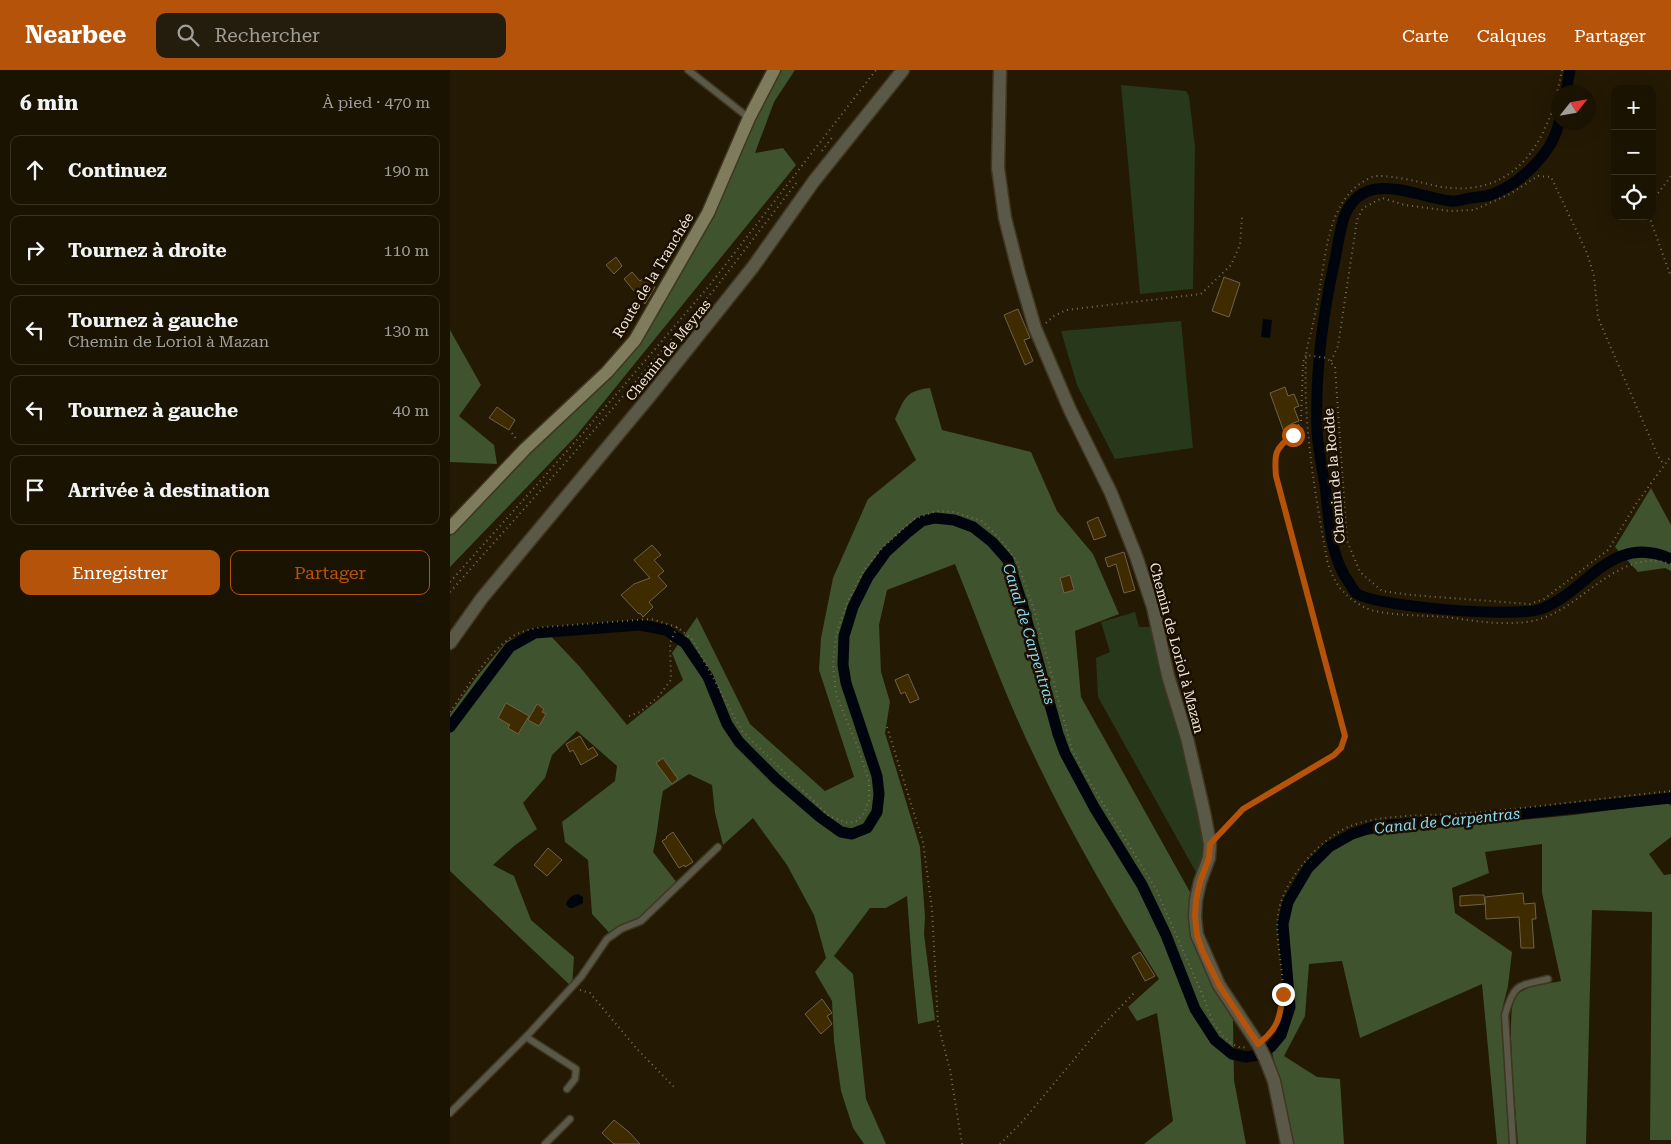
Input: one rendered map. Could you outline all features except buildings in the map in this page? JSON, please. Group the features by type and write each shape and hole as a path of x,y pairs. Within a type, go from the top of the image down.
{"street":[{"name":"Route de la Tranchée","path":"450,528 526,449 607,372 635,340 708,213 749,118 774,70"},
{"name":"Chemin de Meyras","path":"450,643 482,598 650,396 747,274 814,181 903,70"},
{"name":"Chemin de Loriol à Mazan","path":"1000,70 998,168 1006,218 1019,273 1035,328 1070,410 1111,493 1136,556 1153,608 1168,676 1186,738 1204,812 1210,844 1209,858 1200,882 1196,900 1197,935 1219,985 1261,1050 1276,1089 1288,1144"}],"lane":[{"path":"688,70 749,118"},
{"path":"450,1112 526,1037 581,977 607,940 622,929 642,921 718,847"},
{"path":"1513,1144 1505,1015 1510,996 1521,985 1548,979"},
{"path":"526,1037 576,1069 575,1079 567,1089"},
{"path":"545,1144 570,1119"}],"path":[{"path":"450,582 584,432 709,286 876,70"},
{"path":"1562,70 1546,128 1521,165 1504,178 1476,188 1444,188 1395,178 1374,176 1356,186 1343,198 1335,216 1325,254 1306,356 1309,454 1327,560 1331,575 1339,588 1357,603 1369,609 1380,612 1501,623 1525,622 1554,614 1613,574 1636,563 1650,560 1671,564"},
{"path":"822,151 834,135"},
{"path":"1306,356 1323,357 1331,361 1338,346 1357,220 1363,208 1382,198 1404,205 1450,211 1474,210 1510,194 1538,176 1551,177 1587,253 1594,276 1598,317 1658,456 1664,465"},
{"path":"1656,196 1671,176"},
{"path":"450,592 589,436 714,290 798,182"},
{"path":"1035,328 1066,310 1201,294 1231,265 1240,245 1242,217"},
{"path":"1650,220 1671,277"},
{"path":"1210,844 1243,809 1334,755 1341,748 1345,736 1276,476 1276,453 1283,442 1293,435 1301,421 1303,362 1306,356"},
{"name":"Chemin de la Rodde","path":"1331,361 1335,367 1347,541 1360,572 1382,591 1530,604 1544,599 1608,550 1636,504 1671,456"},
{"path":"450,712 494,652 515,635 530,629 651,619 677,628 692,639 742,731 829,816 848,823 857,821 865,812 869,800 869,781 857,745 836,695 833,664 836,635 847,603 864,570 883,547 914,519 936,511 954,512 982,521 1001,540 1017,561 1035,613 1072,750 1156,889 1214,1023 1223,1036 1232,1044 1241,1048 1261,1050 1281,1014 1283,994 1276,921 1281,899 1303,864 1333,836 1348,827 1372,820 1420,815 1471,813 1671,791"},
{"path":"629,716 640,712 658,697 671,680 670,643 677,628"},
{"path":"887,727 923,842 932,909 938,1024 950,1070 962,1144"},
{"path":"570,989 590,993 637,1049 676,1089"},
{"path":"1000,1144 1047,1092 1101,1027 1136,991"}],"green space":[{"path":"778,70 795,70 774,102 755,153 783,148 796,165 576,436 450,567 450,536 490,493 610,375 637,344 658,315 735,168 754,118"},
{"path":"1121,85 1186,91 1189,96 1195,147 1193,289 1140,294"},
{"path":"1181,321 1193,448 1115,459 1077,385 1061,331"},
{"path":"450,330 481,385 459,416 494,445 497,464 450,462"},
{"path":"930,388 942,430 1031,452 1057,511 1093,554 1119,614 1075,631 1081,697 1195,901 1215,989 1233,1019 1234,1080 1246,1144 1144,1144 1173,1121 1157,1013 1137,1021 1128,1007 1159,979 1096,873 1038,764 1005,690 955,564 887,590 879,625 881,672 890,702 885,733 920,847 925,917 924,934 935,1020 918,1024 907,896 886,908 870,908 834,956 853,974 866,1099 886,1144 864,1144 853,1128 841,1091 834,1041 832,1001 815,972 826,958 814,915 787,865 753,818 723,845 715,813 712,785 689,774 663,791 653,852 678,884 615,939 592,914 588,860 565,842 562,822 615,781 617,766 577,731 552,755 545,778 523,803 537,829 493,865 514,876 531,920 574,957 572,987 450,871 450,714 478,675 507,641 533,631 546,631 580,667 627,725 683,680 672,653 697,617 750,724 825,791 854,777 819,670 821,638 833,578 868,499 916,460 895,419 907,397 915,391"},
{"path":"1651,488 1671,525 1671,571 1665,568 1638,572 1615,547"},
{"path":"1135,612 1139,627 1151,627 1208,832 1206,849 1197,874 1098,697 1096,658 1110,652 1101,622"},
{"path":"1668,803 1671,806 1671,837 1649,854 1664,875 1671,874 1671,1140 1650,1140 1652,912 1592,910 1586,1144 1518,1144 1511,1042 1513,1005 1516,996 1526,989 1561,981 1542,893 1542,844 1485,852 1489,873 1452,888 1455,913 1512,952 1508,986 1501,1014 1509,1144 1497,1144 1482,984 1360,1038 1342,961 1309,964 1305,1016 1284,1056 1317,1077 1340,1079 1344,1144 1293,1144 1272,1052 1286,1031 1293,1006 1286,923 1292,903 1311,869 1330,849 1354,836 1573,815"}],"shaded area":[{"path":"1263,319 1272,320 1270,338 1261,337"},
{"path":"578,894 583,897 583,903 569,908 566,904 568,900"}],"waterway":[{"name":"Canal de Carpentras","path":"1567,85 1570,70"},
{"name":"Canal de Carpentras","path":"1557,130 1542,156 1523,176 1488,196 1453,201 1407,191 1378,189 1365,192 1354,201 1345,215 1326,305 1317,389 1319,451 1334,549 1343,573 1356,593 1389,603 1477,612 1541,609 1558,601 1616,558 1632,553 1650,553 1671,559"},
{"name":"Canal de Carpentras","path":"450,727 510,647 535,633 640,625 666,630 685,643 708,677 727,724 739,742 776,779 820,817 841,832 852,834 867,828 877,812 879,794 877,776 846,683 843,665 844,636 853,607 868,577 886,552 922,521 935,518 954,520 973,527 992,542 1008,560 1065,753 1094,807 1142,885 1166,935 1195,1009 1215,1040 1232,1054 1246,1057 1259,1055 1271,1047 1281,1035 1290,1007 1283,924 1288,902 1308,868 1329,847 1352,834 1376,826 1473,819 1671,798"}],"route":[{"path":"1283,994 1281,1014 1276,1026 1258,1044 1237,1015 1219,985 1202,950 1197,935 1195,916 1196,900 1200,882 1209,858 1210,844 1243,809 1334,755 1341,748 1345,736 1276,476 1276,453 1283,442 1293,435"}]}
